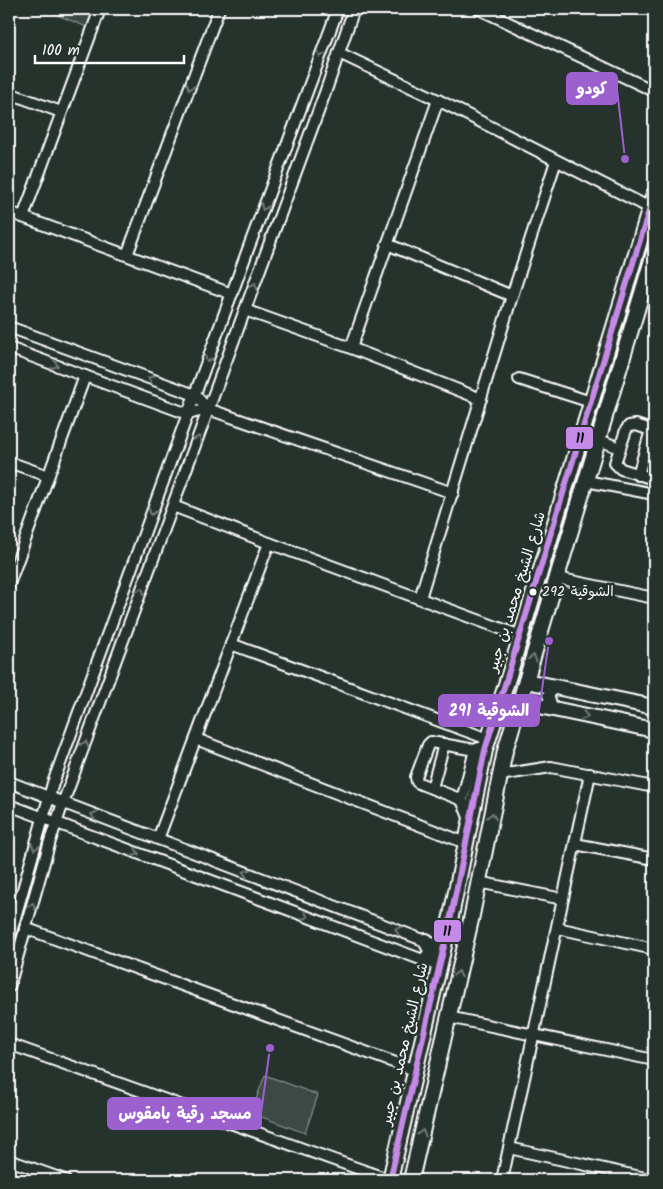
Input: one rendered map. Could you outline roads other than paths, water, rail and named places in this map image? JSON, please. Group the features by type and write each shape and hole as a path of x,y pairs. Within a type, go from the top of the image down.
{"main road":[{"name":"شارع الشيخ محمد بن جبير","path":"390,1180 444,948 466,843 483,745 521,636 654,194"},
{"path":"411,1180 478,882 505,751 654,253"},
{"path":"526,681 654,707"},
{"path":"520,702 654,730"},
{"path":"425,960 432,952 426,941"}],"street":[{"path":"23,217 100,9"},
{"path":"9,939 53,783 338,9"},
{"path":"9,987 25,928 64,803 354,9"},
{"path":"479,9 654,91"},
{"path":"127,255 216,10"},
{"path":"339,52 650,208"},
{"path":"9,93 61,112"},
{"path":"351,348 438,100"},
{"path":"420,598 512,296 556,161"},
{"path":"9,212 232,294"},
{"path":"387,244 512,296"},
{"path":"245,310 351,348 481,399"},
{"path":"9,327 195,395 208,410"},
{"path":"9,348 188,414 208,410 453,493"},
{"path":"9,584 84,376"},
{"path":"519,378 591,402"},
{"path":"638,474 653,430 636,425 629,426 626,430 615,463 620,469 654,479"},
{"path":"599,440 620,448"},
{"path":"9,462 48,476"},
{"path":"586,481 654,494"},
{"path":"173,506 521,636"},
{"path":"158,839 269,543"},
{"path":"557,578 654,598"},
{"path":"231,644 483,745"},
{"path":"553,709 548,695 556,687"},
{"path":"196,738 466,843"},
{"path":"462,800 417,782 416,778 428,745 434,742 483,745"},
{"path":"432,788 444,744"},
{"path":"470,820 462,800 483,745"},
{"path":"500,775 551,767 654,787"},
{"path":"502,1180 590,774"},
{"path":"9,782 444,948"},
{"path":"9,805 439,966"},
{"path":"574,844 654,859"},
{"path":"478,882 563,899"},
{"path":"25,928 415,1070"},
{"path":"556,928 654,948"},
{"path":"448,1017 654,1060"},
{"path":"9,1044 390,1180"},
{"path":"509,1148 650,1179"},
{"path":"9,1160 65,1180"}],"place":[{"name":"كودو","path":"625,159"},
{"name":"الشوقية 292","path":"533,592"},
{"name":"الشوقية 291","path":"549,641"},
{"name":"مسجد رقية بامقوس","path":"270,1048"}]}
